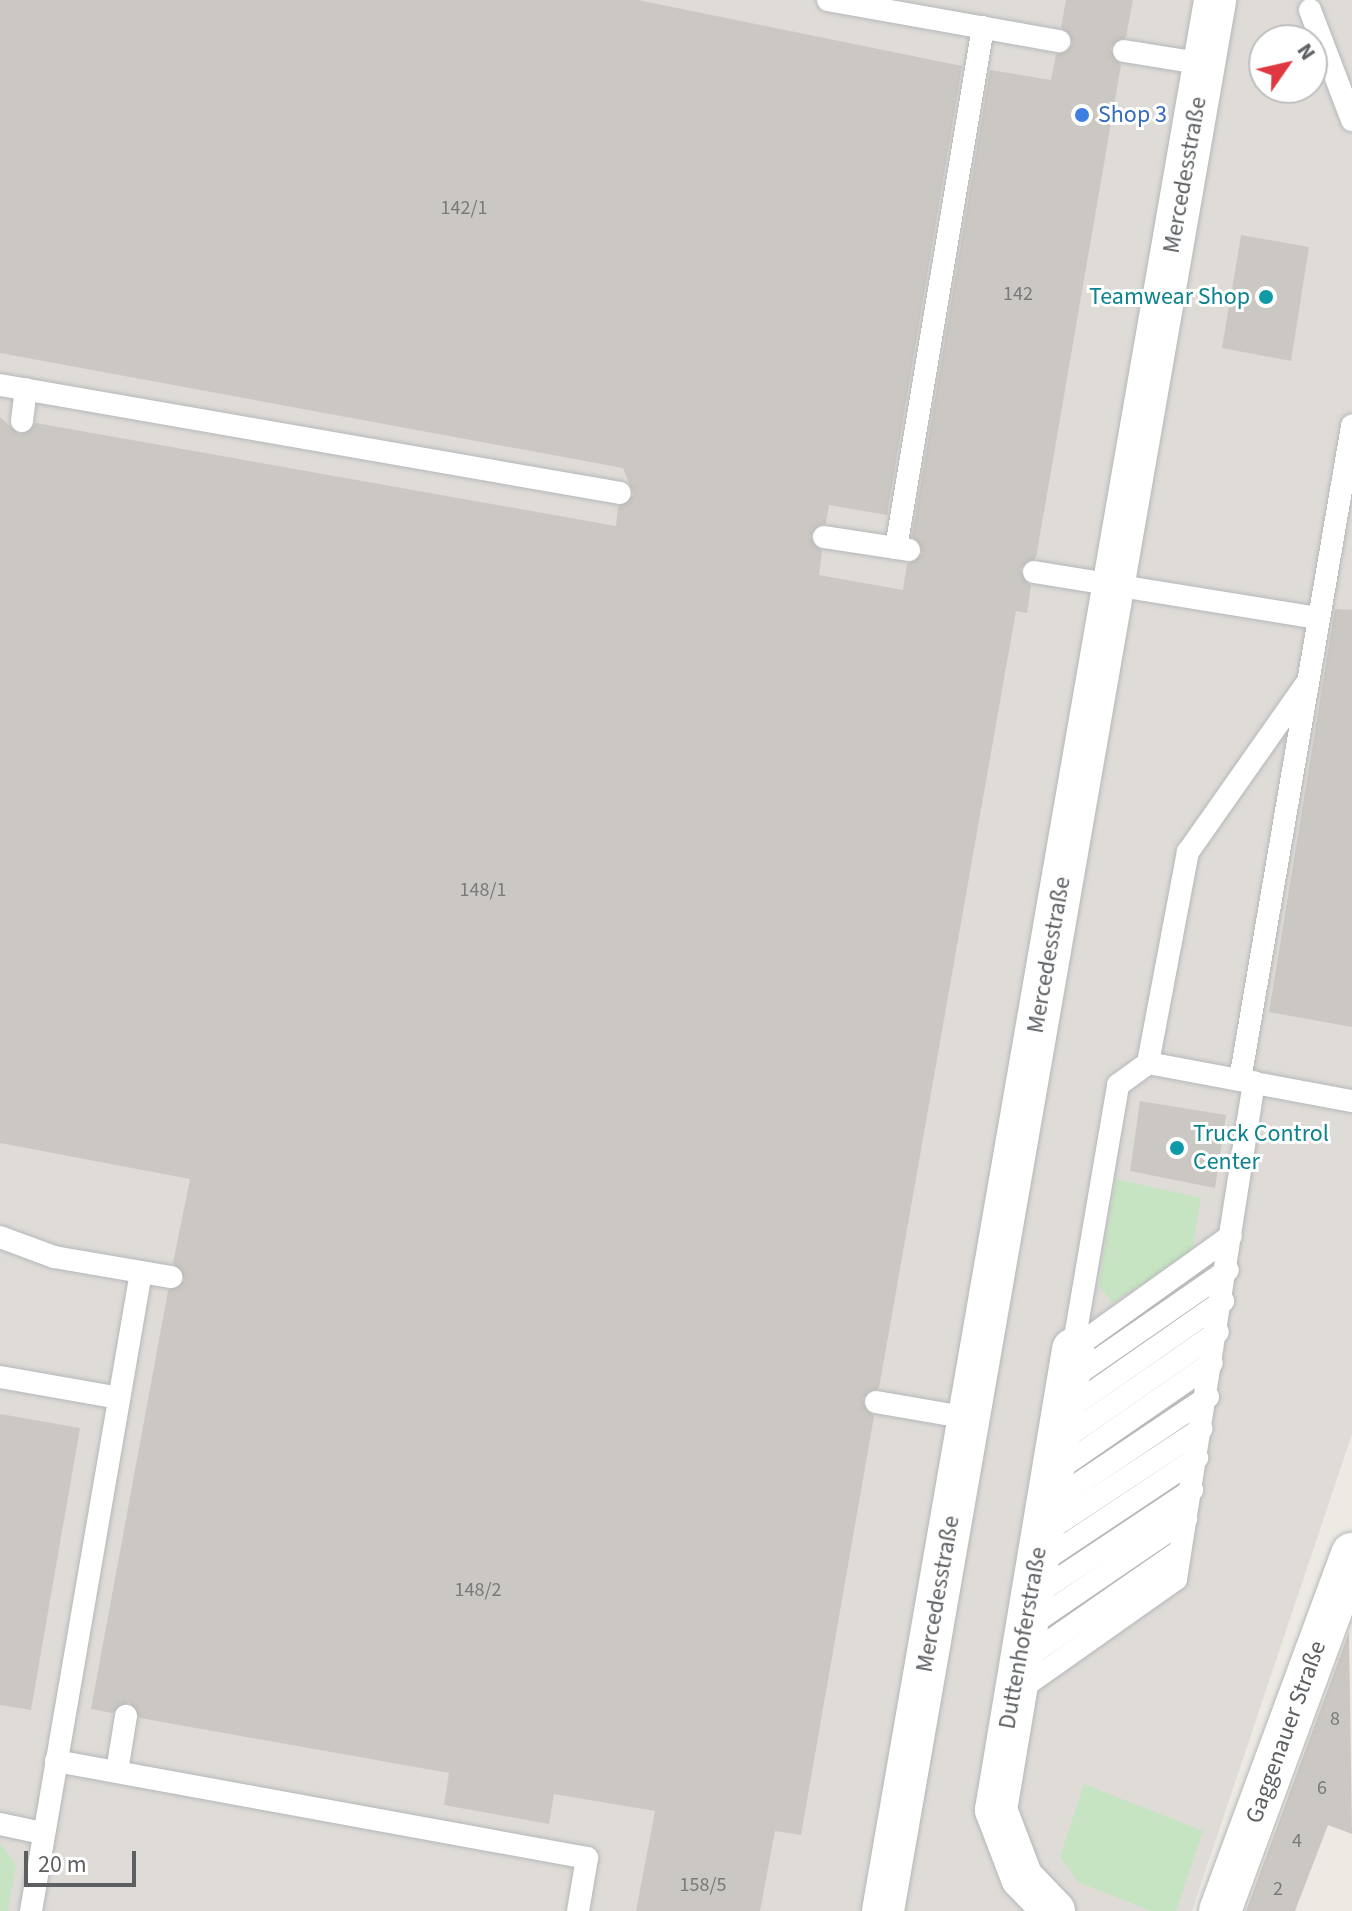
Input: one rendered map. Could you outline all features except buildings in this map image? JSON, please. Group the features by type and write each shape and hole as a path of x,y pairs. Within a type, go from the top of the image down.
{"street":[{"name":"Mercedesstraße","path":"883,1911 1215,0"},
{"name":"Duttenhoferstraße","path":"1044,1521 996,1810 1022,1878 1054,1911"},
{"name":"Gaggenauer Straße","path":"1220,1911 1352,1554"}],"lane":[{"path":"828,0 1059,41"},
{"path":"1310,10 1352,120"},
{"path":"824,537 903,549 983,27"},
{"path":"1124,51 1204,64"},
{"path":"0,385 620,493"},
{"path":"22,421 26,389"},
{"path":"1044,1521 1176,1579 1228,1270 1246,1129 1247,1081 1306,684 1352,426"},
{"path":"1034,572 1318,618"},
{"path":"1044,1521 1118,1085 1148,1063 1188,852 1306,684"},
{"path":"1148,1063 1352,1101"},
{"path":"1044,1521 1231,1236"},
{"path":"0,1237 54,1257 171,1277"},
{"path":"1044,1521 1228,1270"},
{"path":"31,1911 141,1272"},
{"path":"1044,1521 1223,1301"},
{"path":"1044,1521 1218,1332"},
{"path":"1044,1521 1212,1363"},
{"path":"0,1377 119,1398"},
{"path":"1044,1521 1208,1397"},
{"path":"876,1402 969,1418"},
{"path":"1044,1521 1201,1429"},
{"path":"1044,1521 1197,1458"},
{"path":"1044,1521 1192,1490"},
{"path":"1044,1521 1186,1519"},
{"path":"1044,1521 1180,1551"},
{"path":"117,1771 126,1716"},
{"path":"56,1761 587,1858 578,1911"},
{"path":"0,1824 42,1833"}],"shaded area":[{"path":"0,0 1352,0 1352,1434 1192,1911 0,1911"}],"green space":[{"path":"1116,1179 1201,1198 1192,1251 1113,1303 1099,1286"},
{"path":"1084,1784 1203,1831 1176,1911 1151,1911 1078,1882 1060,1857"},
{"path":"0,1843 16,1865 8,1911 0,1911"}],"place":[{"name":"Shop 3","path":"1082,115"},
{"name":"Teamwear Shop","path":"1266,297"},
{"name":"Truck Control Center","path":"1177,1148"}]}
